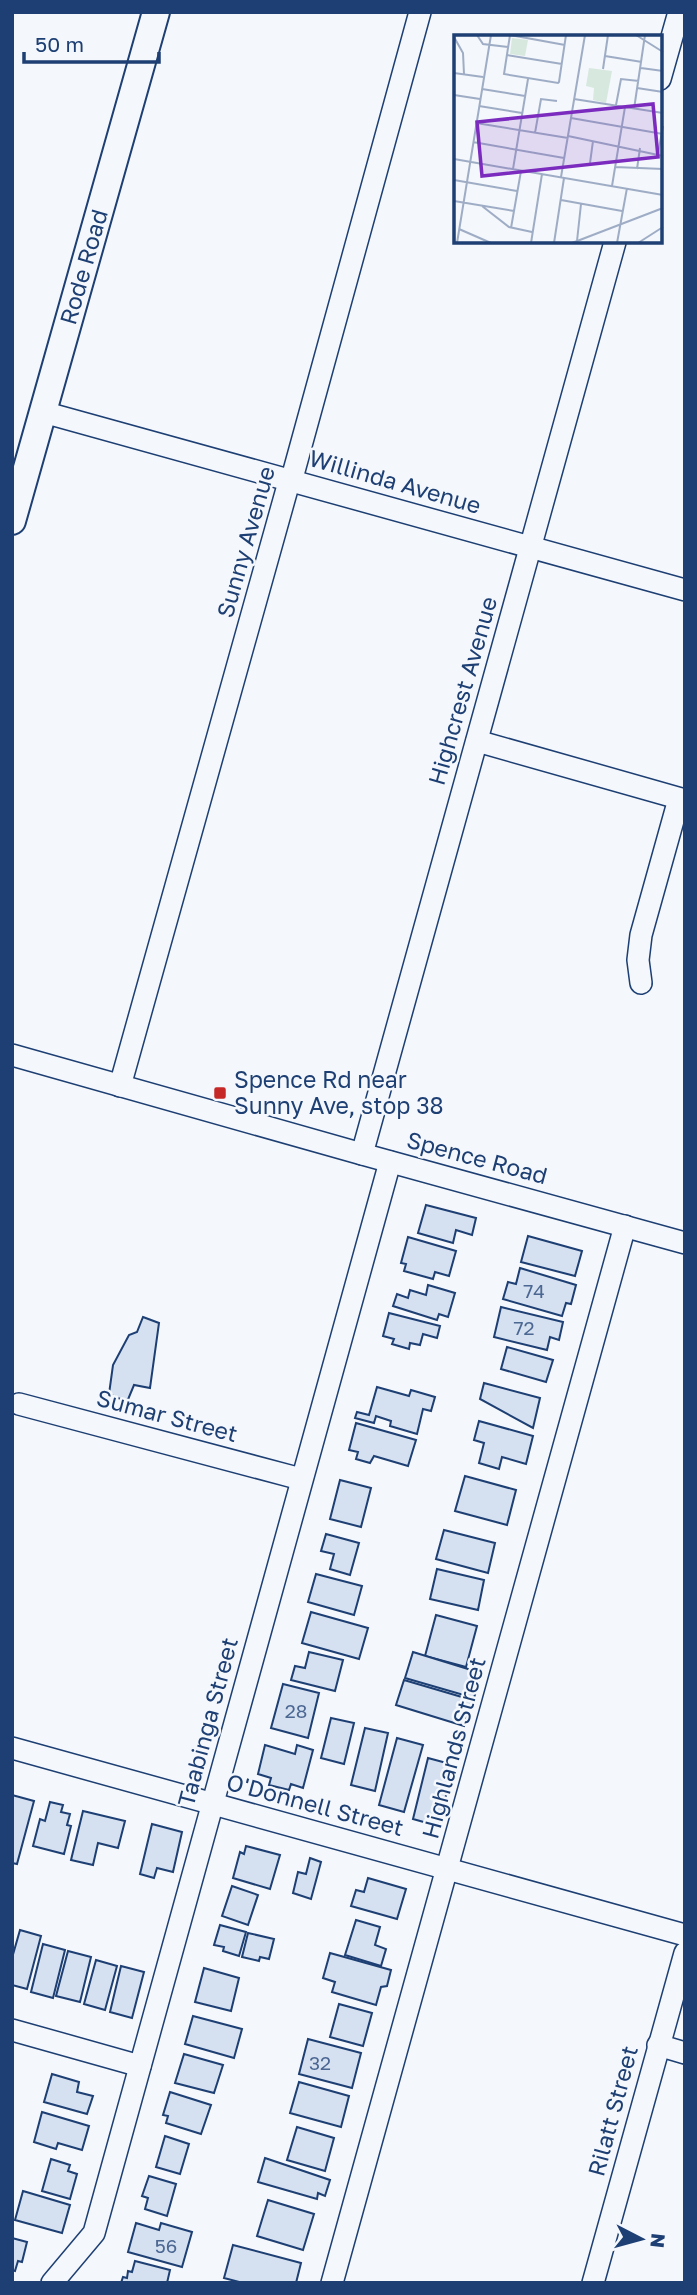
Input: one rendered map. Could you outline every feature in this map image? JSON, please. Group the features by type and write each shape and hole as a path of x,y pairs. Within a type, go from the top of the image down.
{"main road":[{"name":"Rode Road","path":"14,509 156,12"}],"street":[{"name":"Sunny Avenue","path":"120,1086 420,12"},
{"path":"662,72 679,12"},
{"name":"Highcrest Avenue","path":"362,1154 615,243"},
{"name":"Willinda Avenue","path":"43,412 685,590"},
{"path":"477,741 682,799 640,935 638,960 641,983"},
{"name":"Spence Road","path":"12,1055 685,1243"},
{"name":"Taabinga Street","path":"51,2283 94,2232 390,1162"},
{"name":"Highlands Street","path":"332,2283 625,1226"},
{"name":"Sumar Street","path":"19,1404 301,1479"},
{"name":"O'Donnell Street","path":"12,1748 685,1935"},
{"name":"Rilatt Street","path":"593,2283 685,1953"},
{"path":"12,2030 140,2066"},
{"path":"658,2045 685,2053"}],"building":[{"path":"426,1205 476,1218 472,1235 456,1230 453,1243 418,1233"},
{"path":"528,1236 582,1251 575,1276 521,1262"},
{"path":"408,1237 456,1251 449,1276 435,1272 433,1279 404,1271 406,1264 401,1263"},
{"path":"520,1268 576,1285 571,1304 566,1303 562,1316 503,1299 508,1282 516,1284"},
{"path":"428,1285 455,1293 448,1317 439,1314 437,1320 393,1306 397,1294 408,1298 410,1290 426,1295"},
{"path":"501,1307 563,1322 559,1340 550,1337 547,1350 494,1337"},
{"path":"389,1313 440,1326 437,1338 423,1334 420,1345 410,1343 409,1349 392,1344 394,1339 383,1336"},
{"path":"143,1317 159,1323 150,1388 134,1385 127,1402 109,1394 113,1365 129,1335 137,1332"},
{"path":"507,1347 553,1360 546,1382 501,1369"},
{"path":"484,1383 540,1398 533,1428 480,1399"},
{"path":"377,1387 409,1396 411,1390 435,1397 431,1411 423,1409 417,1434 390,1426 391,1421 376,1416 374,1423 355,1418 357,1412 369,1415"},
{"path":"479,1421 533,1436 526,1464 502,1457 499,1469 479,1463 484,1443 474,1440"},
{"path":"356,1423 416,1440 408,1466 374,1456 370,1463 356,1459 358,1452 349,1450"},
{"path":"465,1476 516,1490 507,1525 455,1511"},
{"path":"340,1480 371,1488 361,1527 330,1519"},
{"path":"444,1530 495,1543 488,1573 436,1559"},
{"path":"326,1534 359,1543 350,1575 330,1569 334,1554 321,1551"},
{"path":"437,1569 484,1580 478,1610 430,1599"},
{"path":"316,1574 362,1586 354,1615 308,1602"},
{"path":"311,1612 368,1628 359,1659 302,1643"},
{"path":"436,1615 477,1626 466,1667 425,1656"},
{"path":"309,1652 343,1660 335,1691 291,1680 295,1666 305,1668"},
{"path":"413,1652 481,1673 474,1698 405,1678"},
{"path":"404,1680 472,1700 464,1726 396,1705"},
{"path":"283,1684 319,1693 308,1738 271,1728"},
{"path":"331,1718 354,1723 344,1764 321,1758"},
{"path":"365,1728 388,1733 375,1791 351,1785"},
{"path":"397,1738 423,1745 404,1812 379,1805"},
{"path":"265,1745 295,1754 297,1745 313,1750 303,1788 291,1784 289,1790 269,1785 271,1778 258,1774"},
{"path":"428,1758 454,1765 438,1826 413,1819"},
{"path":"12,1795 34,1801 17,1864 12,1863"},
{"path":"50,1802 63,1805 61,1812 70,1814 67,1825 71,1826 64,1854 33,1846 40,1819 45,1821"},
{"path":"83,1811 125,1821 118,1848 98,1843 93,1865 71,1860"},
{"path":"152,1824 182,1832 173,1872 157,1868 154,1878 140,1874"},
{"path":"246,1846 280,1855 270,1889 233,1878 240,1852 244,1854"},
{"path":"310,1858 321,1862 311,1899 293,1893 298,1872 306,1874"},
{"path":"368,1878 406,1889 397,1919 351,1906 356,1890 364,1892"},
{"path":"232,1886 258,1895 248,1925 222,1916"},
{"path":"356,1920 380,1927 375,1945 386,1949 381,1966 345,1955"},
{"path":"220,1925 246,1932 239,1956 223,1951 224,1947 214,1945"},
{"path":"20,1930 41,1936 27,1989 12,1985 12,1958"},
{"path":"248,1933 274,1939 269,1959 260,1957 259,1961 242,1957"},
{"path":"43,1944 65,1950 53,1998 31,1992"},
{"path":"68,1951 91,1957 80,2002 56,1996"},
{"path":"330,1953 391,1970 387,1986 381,1987 376,2005 332,1992 335,1982 323,1978"},
{"path":"96,1960 117,1966 105,2010 84,2004"},
{"path":"121,1966 144,1972 132,2018 110,2012"},
{"path":"204,1968 239,1978 231,2011 195,2002"},
{"path":"339,2004 372,2013 363,2046 330,2037"},
{"path":"193,2016 242,2029 234,2058 185,2044"},
{"path":"308,2039 361,2053 352,2088 299,2074"},
{"path":"184,2054 223,2065 214,2093 175,2083"},
{"path":"52,2074 79,2082 77,2092 93,2096 87,2114 44,2102"},
{"path":"299,2082 349,2096 341,2127 290,2113"},
{"path":"170,2092 211,2105 201,2134 166,2123 168,2116 163,2115"},
{"path":"42,2112 89,2126 82,2150 58,2143 56,2149 34,2142"},
{"path":"297,2127 334,2138 325,2171 287,2160"},
{"path":"165,2136 189,2144 180,2174 156,2167"},
{"path":"265,2158 330,2180 325,2196 318,2193 317,2199 258,2182"},
{"path":"51,2159 70,2165 68,2171 77,2174 70,2199 42,2191"},
{"path":"149,2176 176,2184 167,2216 145,2209 148,2198 142,2196"},
{"path":"23,2191 70,2205 62,2233 15,2220"},
{"path":"268,2200 314,2214 303,2250 257,2236"},
{"path":"136,2223 159,2230 161,2223 192,2232 182,2267 128,2252"},
{"path":"12,2238 27,2242 22,2262 18,2261 15,2271 12,2270"},
{"path":"233,2245 301,2263 296,2283 243,2283 224,2278"},
{"path":"135,2261 170,2270 167,2283 121,2283 123,2277 127,2278 128,2271 132,2272"}],"place":[{"name":"Spence Rd near Sunny Ave, stop 38","path":"220,1093"}]}
